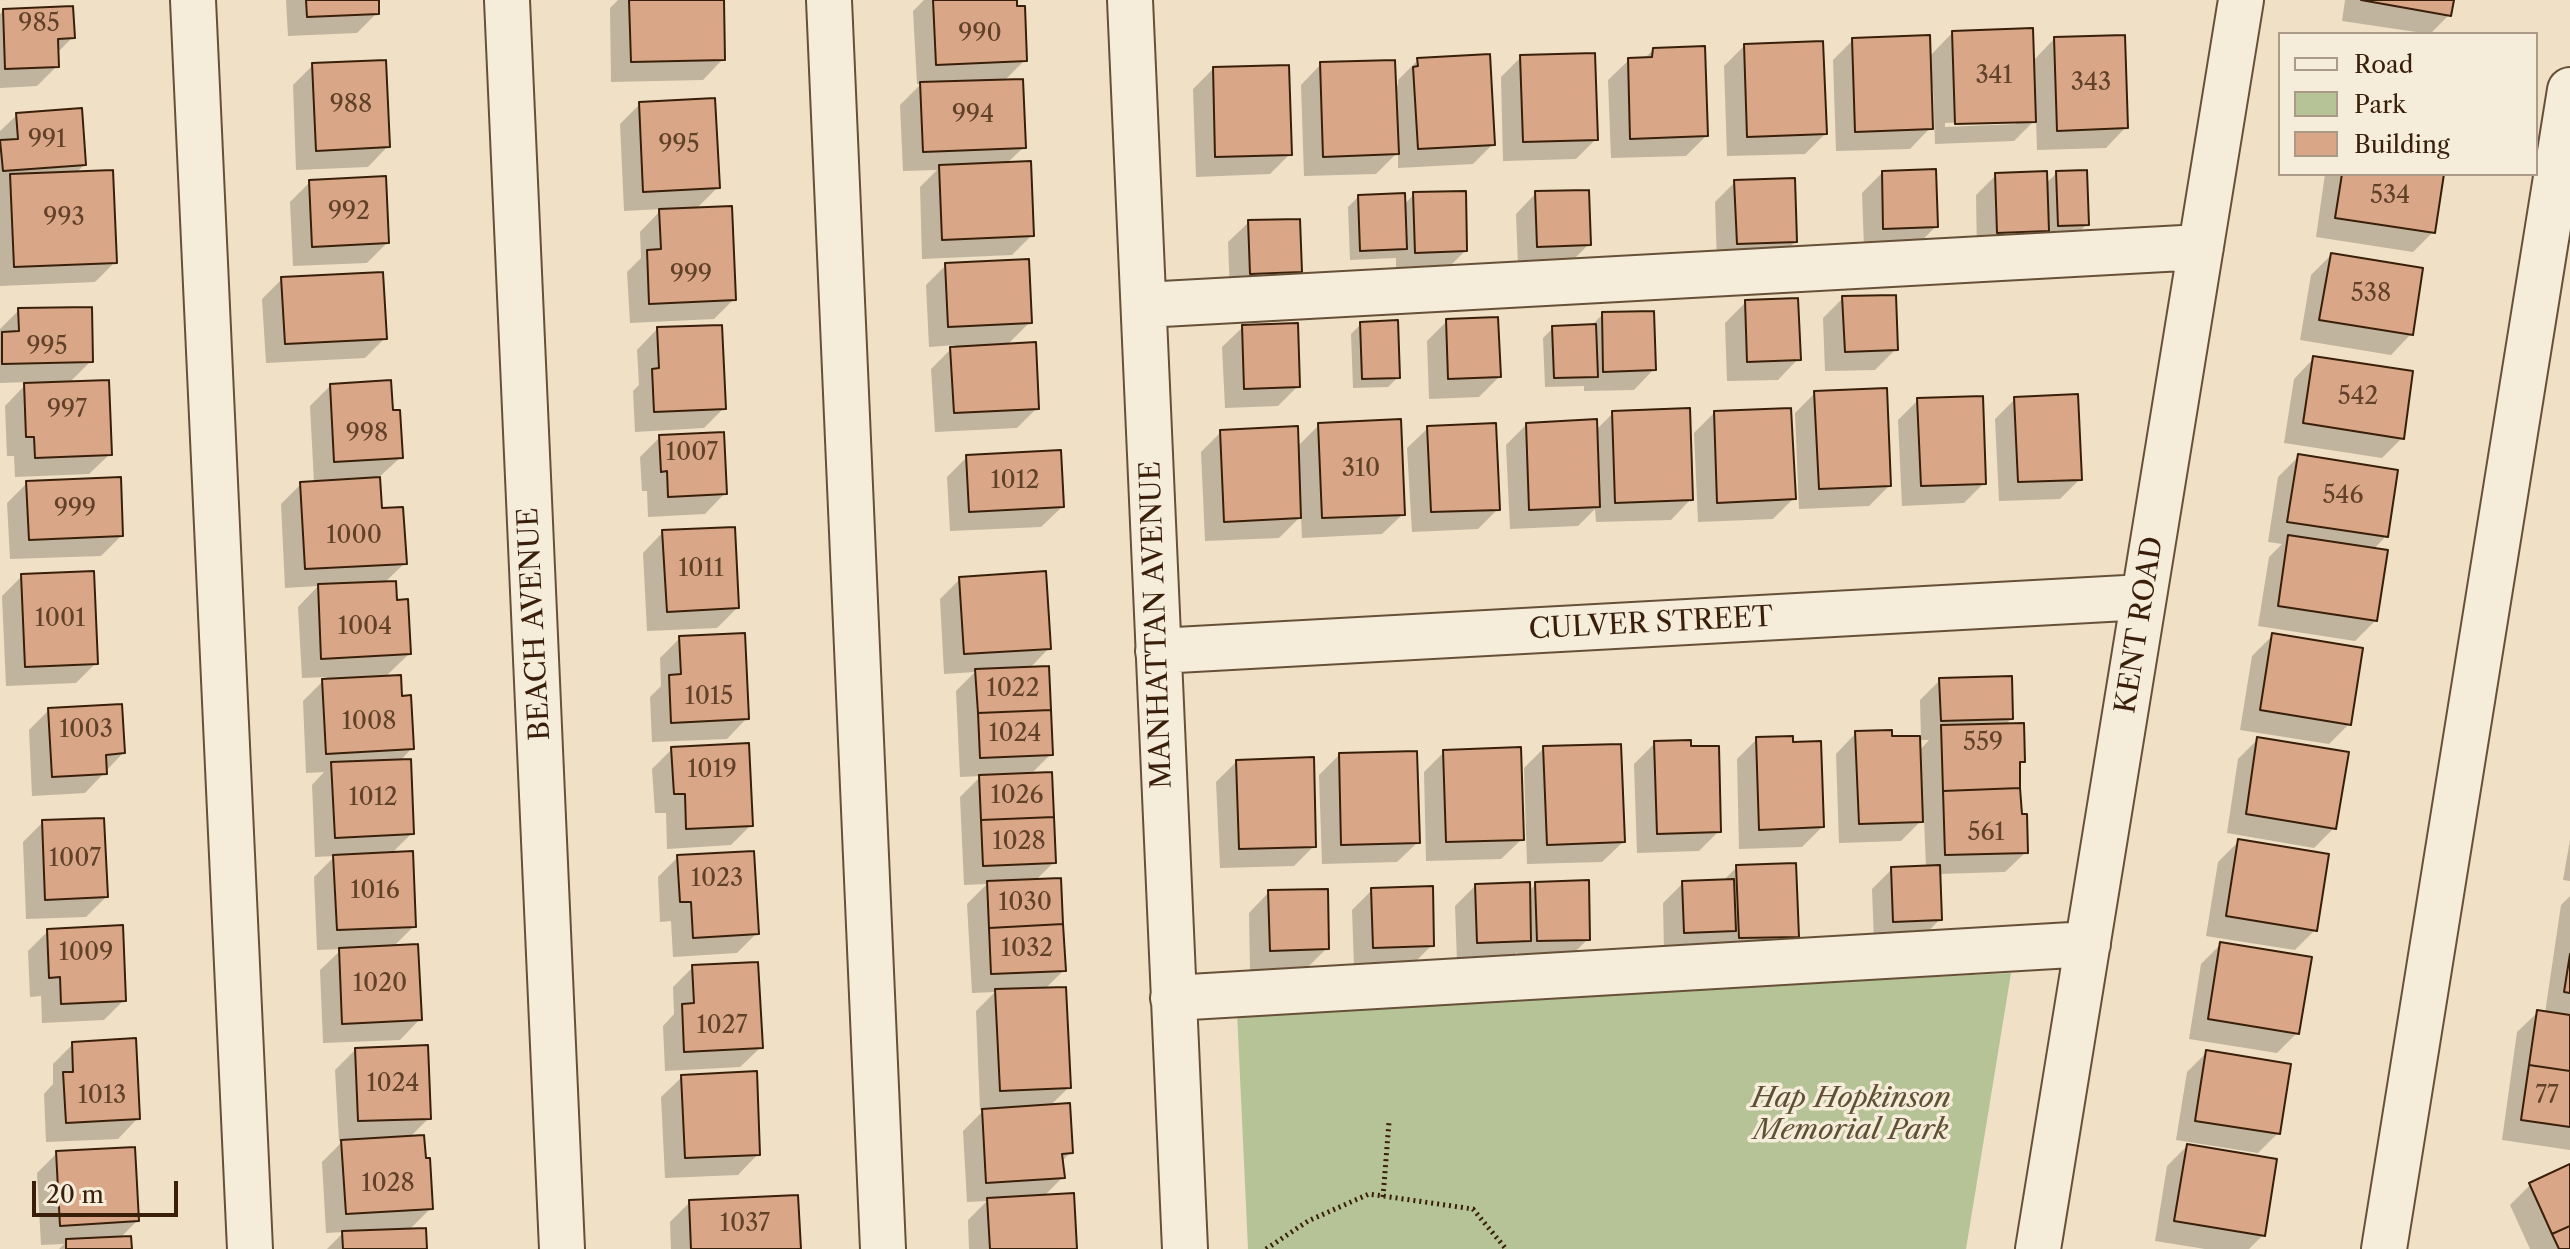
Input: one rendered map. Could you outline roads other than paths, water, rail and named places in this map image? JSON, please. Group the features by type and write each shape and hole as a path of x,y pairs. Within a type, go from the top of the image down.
{"street":[{"path":"193,0 250,1249"},
{"name":"BEACH AVENUE","path":"507,0 562,1249"},
{"path":"829,0 883,1249"},
{"name":"MANHATTAN AVENUE","path":"1130,0 1185,1249"},
{"name":"KENT ROAD","path":"2038,1249 2241,0"},
{"path":"2384,1249 2570,90"},
{"path":"1144,305 2201,247"},
{"name":"CULVER STREET","path":"1158,651 2144,597"},
{"path":"1173,998 2088,944"}],"park label":[{"name":"Hap Hopkinson Memorial Park","path":"1851,1115"}]}
